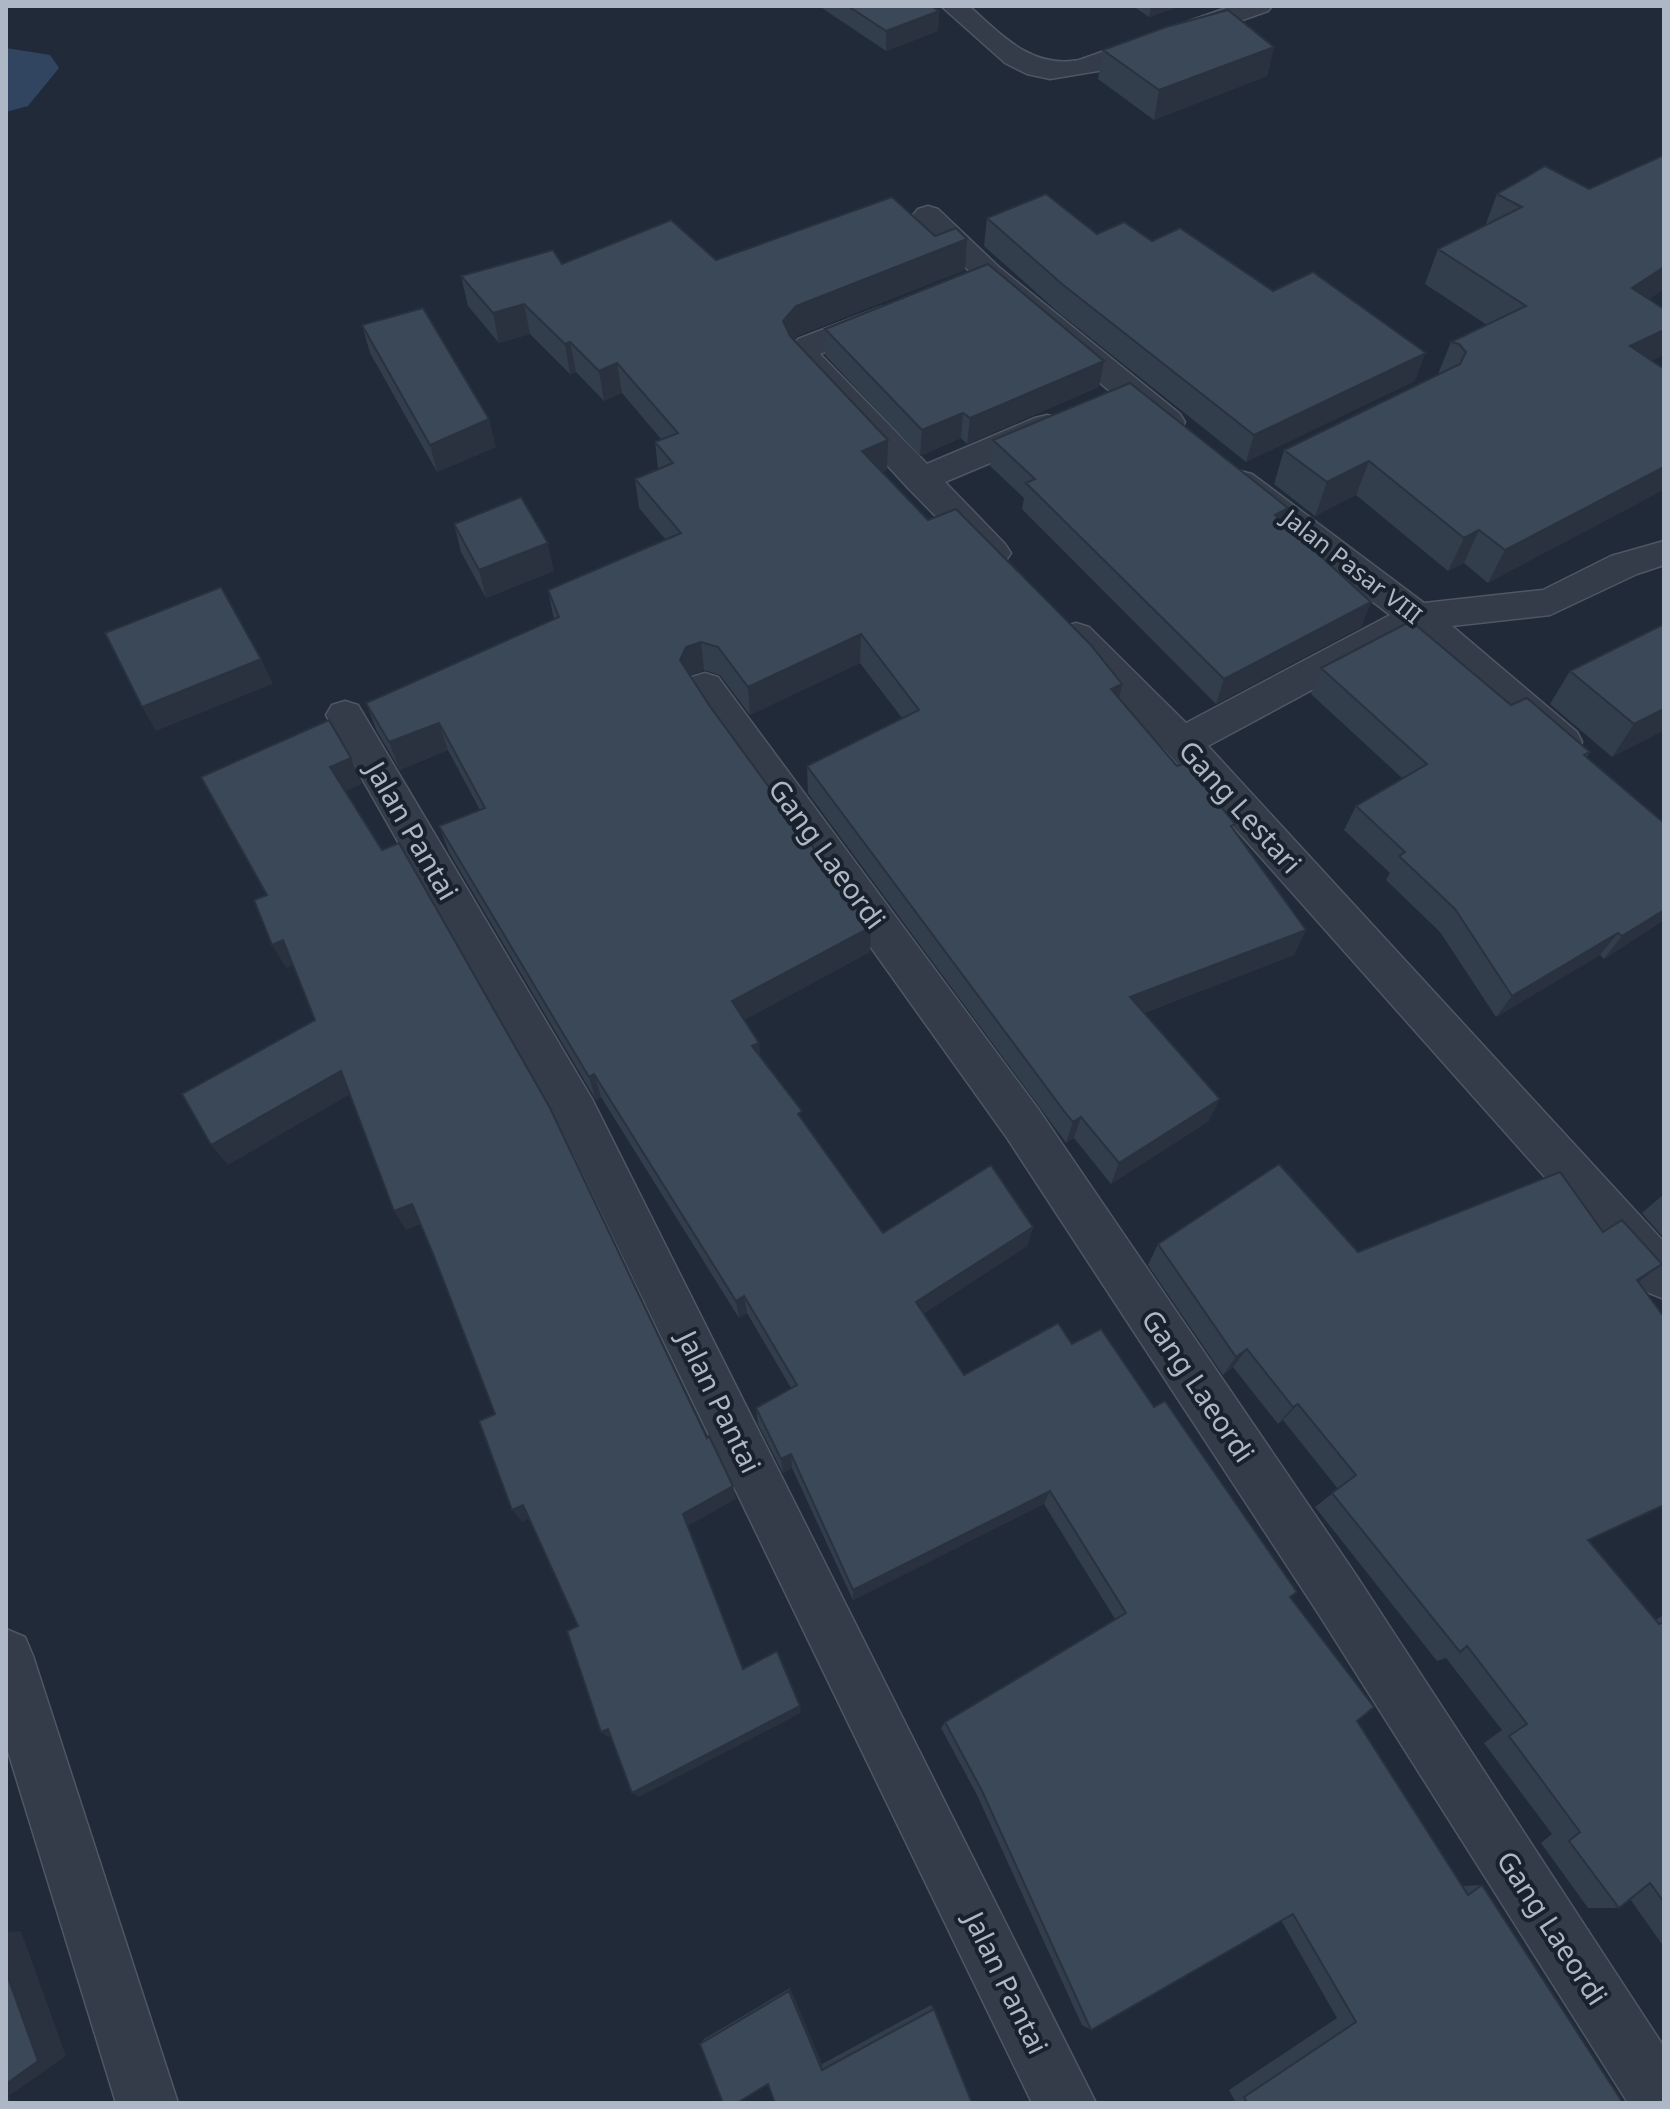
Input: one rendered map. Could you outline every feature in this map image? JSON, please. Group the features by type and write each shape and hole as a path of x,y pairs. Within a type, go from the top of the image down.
{"street":[{"path":"954,6 1019,60 1038,68 1070,71 1101,63 1135,47 1259,6"},
{"name":"Jalan Pasar VIII","path":"928,215 975,280 1102,402 1229,464 1417,617 1582,758"},
{"path":"906,307 809,346 803,352 805,358 1019,579"},
{"path":"920,480 1102,402"},
{"path":"1182,743 1417,617 1550,602 1624,565 1664,553"},
{"name":"Gang Lestari","path":"1051,611 1182,743 1664,1276"},
{"name":"Gang Laeordi","path":"705,687 1023,1124 1337,1594 1664,2103"},
{"name":"Jalan Pantai","path":"345,715 576,1113 1065,2103"},
{"path":"6,1656 147,2103"}],"building":[{"path":"848,6 931,6 939,11 886,31"},
{"path":"1228,10 1274,47 1159,90 1103,50 1166,27"},
{"path":"1664,155 1664,267 1632,288 1664,309 1664,330 1630,346 1664,369 1664,467 1505,550 1479,530 1464,538 1369,461 1327,482 1284,450 1460,364 1466,352 1459,344 1451,342 1526,306 1438,249 1522,207 1497,194 1545,166 1589,189"},
{"path":"1046,194 1097,234 1124,222 1152,241 1180,228 1273,291 1313,272 1426,353 1254,435 1062,284 987,218"},
{"path":"892,197 935,236 956,228 967,239 796,306 783,321 790,336 888,440 862,451 928,520 956,509 1090,644 1122,684 1111,689 1177,766 1186,763 1235,824 1231,826 1306,930 1130,997 1220,1099 1119,1163 1081,1117 1073,1122 1067,1115 807,766 919,710 861,634 748,687 718,647 701,642 686,647 680,660 709,705 871,927 732,1001 759,1043 752,1046 802,1111 798,1114 883,1233 991,1165 1033,1227 916,1302 964,1375 1058,1323 1072,1344 1101,1329 1154,1407 1165,1401 1297,1592 1290,1597 1374,1707 1357,1721 1468,1895 1482,1885 1623,2103 1247,2103 1244,2097 1356,2022 1293,1914 1091,2030 982,1791 945,1722 1126,1613 1050,1491 853,1590 791,1454 781,1459 756,1408 797,1385 744,1296 736,1301 594,1074 589,1077 439,826 485,808 439,723 389,742 366,703 559,617 548,590 681,533 635,479 673,463 655,442 678,433 617,363 599,371 570,342 565,344 524,304 493,313 461,276 553,250 562,264 671,220 716,260"},
{"path":"988,264 1104,361 970,418 963,413 922,430 825,329"},
{"path":"423,308 489,419 430,445 362,325"},
{"path":"1130,383 1288,508 1275,515 1371,602 1224,679 1026,483 1035,479 993,440"},
{"path":"521,497 548,543 479,570 454,524"},
{"path":"221,587 261,659 142,707 105,633"},
{"path":"1411,621 1511,705 1527,698 1590,752 1584,755 1664,823 1664,910 1622,936 1618,933 1512,996 1455,909 1399,856 1405,852 1356,806 1427,764 1321,668"},
{"path":"1664,624 1664,709 1634,724 1570,671"},
{"path":"329,720 351,758 330,767 382,850 399,843 550,1108 707,1438 709,1436 733,1486 683,1514 743,1669 777,1651 800,1706 632,1793 608,1729 601,1732 567,1631 578,1626 523,1505 512,1510 479,1421 495,1414 434,1256 412,1204 394,1211 341,1071 211,1145 182,1094 315,1020 283,940 272,945 254,900 267,895 201,777"},
{"path":"1279,1164 1358,1252 1560,1172 1603,1232 1622,1220 1662,1264 1637,1280 1664,1317 1664,1505 1588,1540 1659,1624 1664,1622 1664,1902 1650,1883 1619,1908 1569,1841 1580,1832 1509,1736 1527,1724 1467,1646 1460,1652 1332,1493 1356,1475 1298,1404 1293,1407 1247,1349 1236,1357 1158,1244"},
{"path":"6,1972 38,2061 6,2084"},
{"path":"789,1991 822,2070 934,2009 972,2103 775,2103 768,2084 737,2103 723,2103 700,2044"}],"waterway":[{"path":"6,67 28,68 6,93"}]}
